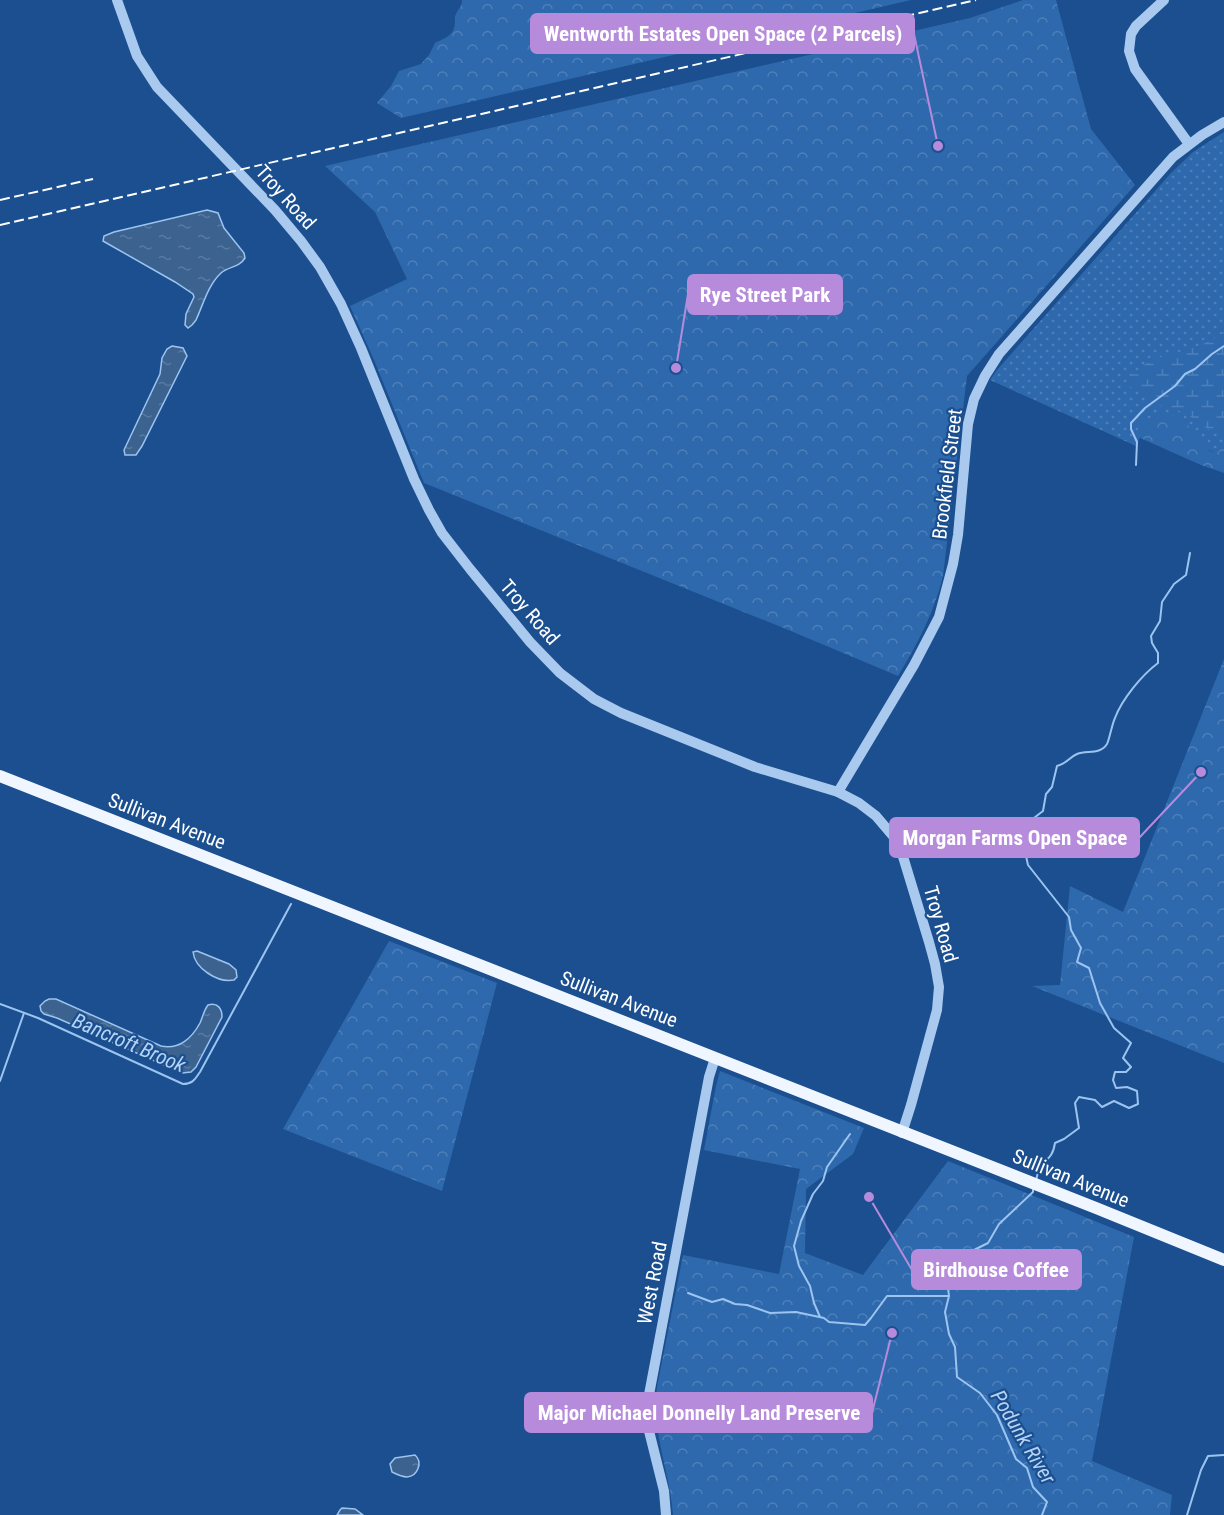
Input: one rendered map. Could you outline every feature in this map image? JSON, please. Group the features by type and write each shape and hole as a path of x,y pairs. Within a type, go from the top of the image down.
{"main road":[{"name":"Sullivan Avenue","path":"0,776 1224,1260"}],"street":[{"name":"Troy Road","path":"117,0 138,56 157,87 275,210 320,267 362,348 414,478 442,533 530,642 561,674 594,699 621,713 755,767 838,792 876,816 893,836 901,850 935,964 939,987 937,1010 902,1132"},
{"path":"1164,0 1136,26 1131,34 1129,51 1135,69 1189,144"},
{"name":"Brookfield Street","path":"838,792 918,658 939,617 958,535 968,424 974,399 985,376 999,354 1173,158 1189,144 1224,122"},
{"name":"West Road","path":"666,1515 664,1491 650,1431 648,1400 709,1077 716,1058"}],"green space":[{"path":"462,0 911,0 401,118 377,103 391,86 399,71 421,64 435,43 451,34 455,15"},
{"path":"1023,0 1056,0 1091,129 1135,185 967,376 943,576 925,628 898,676 424,483 350,306 407,279 375,212 325,166 970,18"},
{"path":"1224,132 1224,456 1145,425 1136,446 990,380 1171,173 1193,152"},
{"path":"1224,332 1224,431 1217,434 1186,414 1159,405 1145,393 1128,384 1127,381 1144,365 1163,356 1206,343"},
{"path":"1161,414 1179,417 1198,435 1208,450 1218,452 1224,445 1224,473 1138,437 1141,421"},
{"path":"1224,659 1224,1063 1032,986 1060,985 1070,886 1123,912"},
{"path":"389,941 497,983 442,1191 283,1129"},
{"path":"720,1071 864,1128 853,1154 806,1189 805,1253 863,1275 948,1161 1134,1237 1092,1461 1172,1495 1170,1515 673,1515 659,1435 656,1403 657,1387 683,1255 779,1274 800,1169 704,1150"}],"water":[{"path":"207,210 218,213 224,228 244,253 245,258 240,264 224,271 216,278 196,320 188,328 185,325 186,314 194,297 193,294 103,241 104,236 114,232"},
{"path":"172,346 183,348 187,356 142,446 136,455 125,455 124,450 160,374 162,358 167,349"},
{"path":"197,951 229,964 236,970 237,977 234,980 228,980 208,974 195,958 193,952"},
{"path":"49,999 56,999 161,1046 168,1047 189,1038 200,1023 208,1005 214,1004 219,1007 222,1017 196,1067 191,1072 182,1073 44,1014 40,1006"},
{"path":"415,1455 419,1465 414,1474 405,1477 392,1472 390,1464 395,1458"},
{"path":"342,1508 355,1509 363,1515 337,1515"}],"waterway":[{"name":"Podunk River","path":"1136,465 1137,442 1131,429 1131,423 1145,408 1175,386 1185,374 1224,346"},
{"name":"Podunk River","path":"1036,1181 1041,1166 1052,1154 1055,1143 1079,1128 1075,1103 1079,1097 1095,1100 1102,1107 1114,1101 1129,1108 1138,1104 1137,1091 1127,1087 1116,1088 1113,1080 1115,1072 1126,1072 1131,1067 1123,1058 1131,1043 1114,1028 1100,1003 1089,968 1077,962 1081,948 1071,930 1069,917 1028,865 1022,831 1043,811 1046,794 1052,787 1057,766 1077,754 1101,750 1104,747 1127,695 1158,663 1158,653 1151,636 1160,621 1162,602 1174,584 1186,575 1190,553"},
{"name":"Bancroft Brook","path":"0,1004 38,1018 183,1084 189,1083 200,1072 291,904"},
{"path":"0,1081 24,1013"},
{"path":"820,1317 810,1286 799,1266 794,1246 801,1221 813,1194 823,1181 827,1167 850,1134"},
{"name":"Podunk River","path":"1033,1189 1033,1192 999,1224 988,1243 972,1251 966,1262 950,1266 947,1279 949,1296 945,1312 949,1334 955,1347 957,1377 980,1393 997,1415 1016,1459 1027,1468 1033,1487 1047,1502 1042,1515"},
{"path":"688,1293 712,1302 723,1299 770,1313 796,1312 824,1318 829,1322 865,1325 887,1296 949,1296"},
{"path":"1187,1515 1201,1470 1208,1456 1224,1455"}],"railway":[{"path":"0,225 976,0"},
{"path":"0,200 93,179"}],"place":[{"name":"Wentworth Estates Open Space (2 Parcels)","path":"938,146"},
{"name":"Rye Street Park","path":"676,368"},
{"name":"Morgan Farms Open Space","path":"1201,772"},
{"name":"Birdhouse Coffee","path":"869,1197"},
{"name":"Major Michael Donnelly Land Preserve","path":"892,1333"}]}
